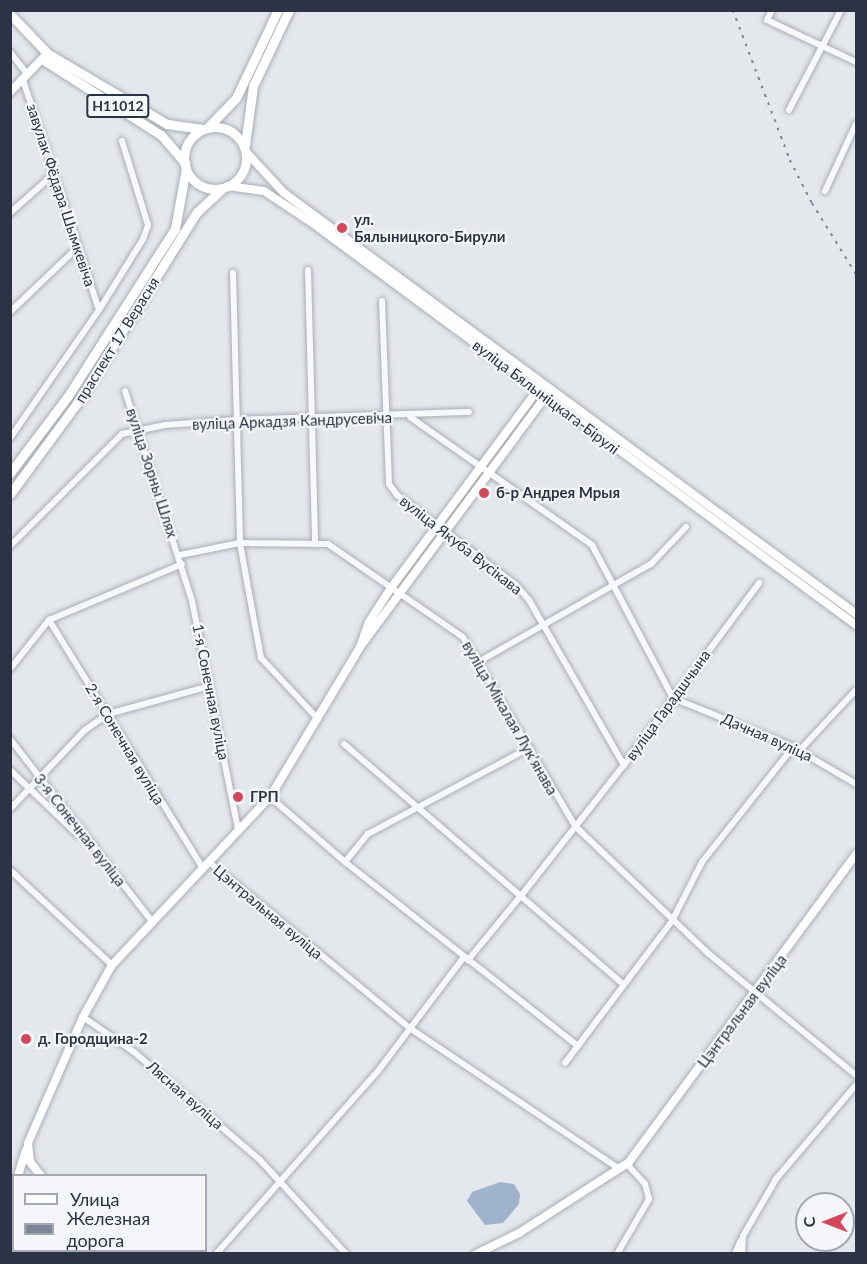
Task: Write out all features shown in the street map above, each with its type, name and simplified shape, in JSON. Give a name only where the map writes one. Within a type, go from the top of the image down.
[{"type":"main road","points":[[186,166],[188,143],[221,118],[236,98],[278,10]]},
{"type":"main road","points":[[226,187],[243,172],[253,86],[288,10]]},
{"type":"main road","name":"Н11012","points":[[10,14],[44,56],[161,135],[203,186],[226,187]]},
{"type":"main road","points":[[10,92],[44,56]]},
{"type":"main road","name":"Н11012","points":[[44,56],[167,124],[205,129],[228,129],[245,150]]},
{"type":"main road","name":"вуліца Бялыніцкага-Бірулі","points":[[245,150],[284,193],[539,387]]},
{"type":"main road","name":"праспект 17 Верасня","points":[[10,473],[68,396],[175,229],[186,166]]},
{"type":"main road","name":"вуліца Бялыніцкага-Бірулі","points":[[226,187],[264,191],[310,222],[856,614]]},
{"type":"main road","name":"праспект 17 Верасня","points":[[10,494],[77,403],[197,212],[226,187]]},
{"type":"main road","points":[[19,1174],[27,1146],[83,1017],[112,965],[151,920],[270,797],[360,647],[369,622],[441,530],[539,387]]},
{"type":"main road","points":[[484,470],[548,393]]},
{"type":"main road","name":"вуліца Бялыніцкага-Бірулі","points":[[548,393],[856,625]]},
{"type":"main road","name":"Цэнтральная вуліца","points":[[618,1168],[627,1164],[856,857]]},
{"type":"main road","points":[[27,1146],[30,1162],[39,1174]]},
{"type":"main road","points":[[478,1253],[538,1221],[618,1168]]},
{"type":"street","points":[[772,10],[767,20],[856,62]]},
{"type":"street","points":[[789,110],[841,10]]},
{"type":"street","name":"завулак Фёдара Шымкевіча","points":[[10,52],[26,77],[54,174],[99,310]]},
{"type":"street","points":[[825,191],[856,124]]},
{"type":"street","points":[[10,438],[99,310],[148,225],[122,141]]},
{"type":"street","points":[[10,213],[54,174]]},
{"type":"street","points":[[10,312],[79,246]]},
{"type":"street","points":[[308,270],[315,543]]},
{"type":"street","points":[[233,273],[240,543],[261,658],[318,719]]},
{"type":"street","name":"вуліца Якуба Вусікава","points":[[382,301],[389,484],[396,495],[516,585],[546,624],[624,765]]},
{"type":"street","name":"вуліца Зорны Шлях","points":[[124,391],[140,430],[180,555]]},
{"type":"street","points":[[410,417],[469,412]]},
{"type":"street","name":"вуліца Аркадзя Кандрусевіча","points":[[10,546],[122,434],[236,420],[410,417],[592,545],[673,698]]},
{"type":"street","points":[[480,661],[615,587],[651,564],[686,527]]},
{"type":"street","name":"вуліца Мікалая Лукʼянава","points":[[180,555],[240,543],[315,543],[340,550],[463,637],[480,661],[575,826],[672,921],[856,1075]]},
{"type":"street","name":"1-я Сонечная вуліца","points":[[180,555],[210,686],[238,830]]},
{"type":"street","points":[[10,669],[49,620],[182,564]]},
{"type":"street","name":"вуліца Гарадшчына","points":[[575,826],[624,765],[759,583]]},
{"type":"street","name":"2-я Сонечная вуліца","points":[[49,620],[206,865]]},
{"type":"street","points":[[10,809],[86,730],[108,714],[210,686]]},
{"type":"street","points":[[801,750],[856,690]]},
{"type":"street","name":"Дачная вуліца","points":[[673,698],[801,750],[856,784]]},
{"type":"street","name":"3-я Сонечная вуліца","points":[[10,739],[91,848],[151,920]]},
{"type":"street","points":[[344,744],[623,984]]},
{"type":"street","points":[[565,1063],[672,921],[702,862],[793,747]]},
{"type":"street","points":[[345,862],[368,834],[416,808],[439,800],[529,748]]},
{"type":"street","points":[[10,770],[91,848]]},
{"type":"street","points":[[270,797],[345,862],[578,1046]]},
{"type":"street","points":[[216,1254],[352,1100],[466,959],[520,897],[575,826]]},
{"type":"street","name":"Цэнтральная вуліца","points":[[206,865],[411,1029],[618,1168]]},
{"type":"street","points":[[10,870],[112,965]]},
{"type":"street","name":"Лясная вуліца","points":[[83,1017],[142,1059],[281,1180],[344,1251]]},
{"type":"street","points":[[735,1254],[743,1236],[787,1163],[856,1085]]},
{"type":"street","points":[[619,1253],[649,1199],[646,1186],[627,1164]]},
{"type":"street","points":[[742,1254],[743,1236]]},
{"type":"street","points":[[334,1254],[344,1251]]},
{"type":"water","points":[[500,1182],[514,1184],[520,1194],[519,1204],[503,1223],[485,1225],[467,1201],[472,1192]]},
{"type":"railway","points":[[733,10],[790,160],[812,203],[856,274]]},
{"type":"place","name":"ул. Бялыницкого-Бирули","points":[[342,228]]},
{"type":"place","name":"б-р Андрея Мрыя","points":[[484,493]]},
{"type":"place","name":"ГРП","points":[[238,797]]},
{"type":"place","name":"д. Городщина-2","points":[[26,1039]]}]
